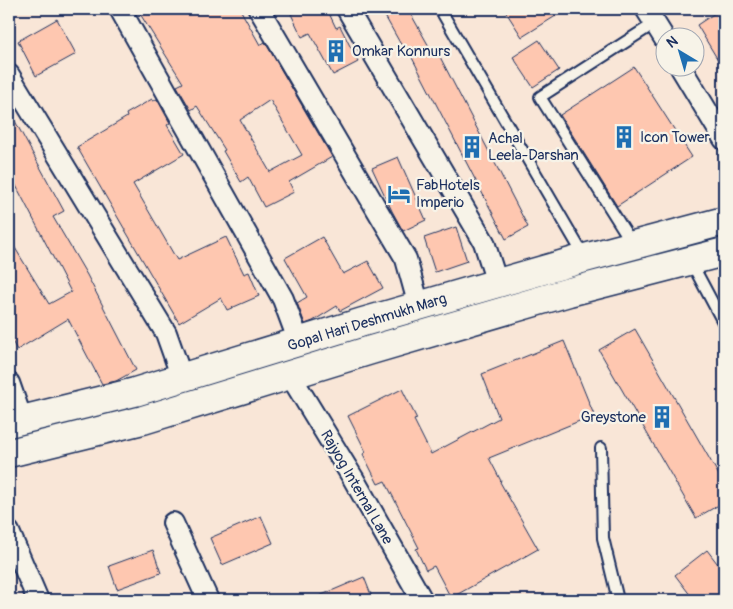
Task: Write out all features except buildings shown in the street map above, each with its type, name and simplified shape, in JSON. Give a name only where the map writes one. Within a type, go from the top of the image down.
[{"type":"main road","name":"Gopal Hari Deshmukh Marg","points":[[9,453],[143,420],[371,350],[592,271],[632,244],[724,221]]},
{"type":"main road","name":"Gopal Hari Deshmukh Marg","points":[[15,422],[136,392],[497,283],[690,261],[724,252]]},
{"type":"street","points":[[120,9],[283,299],[299,342]]},
{"type":"street","points":[[260,9],[406,259],[419,306]]},
{"type":"street","points":[[347,9],[484,242],[497,283]]},
{"type":"street","points":[[650,16],[658,28]]},
{"type":"street","points":[[9,75],[166,334],[182,378]]},
{"type":"street","points":[[687,78],[724,138]]},
{"type":"street","name":"Rajyog Internal Lane","points":[[290,375],[353,478],[422,600]]},
{"type":"street","points":[[9,382],[15,422]]},
{"type":"street","points":[[173,523],[208,600]]},
{"type":"street","points":[[9,532],[38,600]]},
{"type":"lane","points":[[440,9],[592,271]]},
{"type":"lane","points":[[632,244],[540,97],[650,16]]},
{"type":"lane","points":[[690,261],[724,324]]},
{"type":"lane","points":[[601,448],[603,538],[618,600]]},
{"type":"place","name":"Omkar Konnurs","points":[[336,51]]},
{"type":"place","name":"Icon Tower","points":[[624,137]]},
{"type":"place","name":"Achal Leela-Darshan","points":[[472,147]]},
{"type":"place","name":"FabHotels Imperio","points":[[399,194]]},
{"type":"place","name":"Greystone","points":[[662,417]]}]
